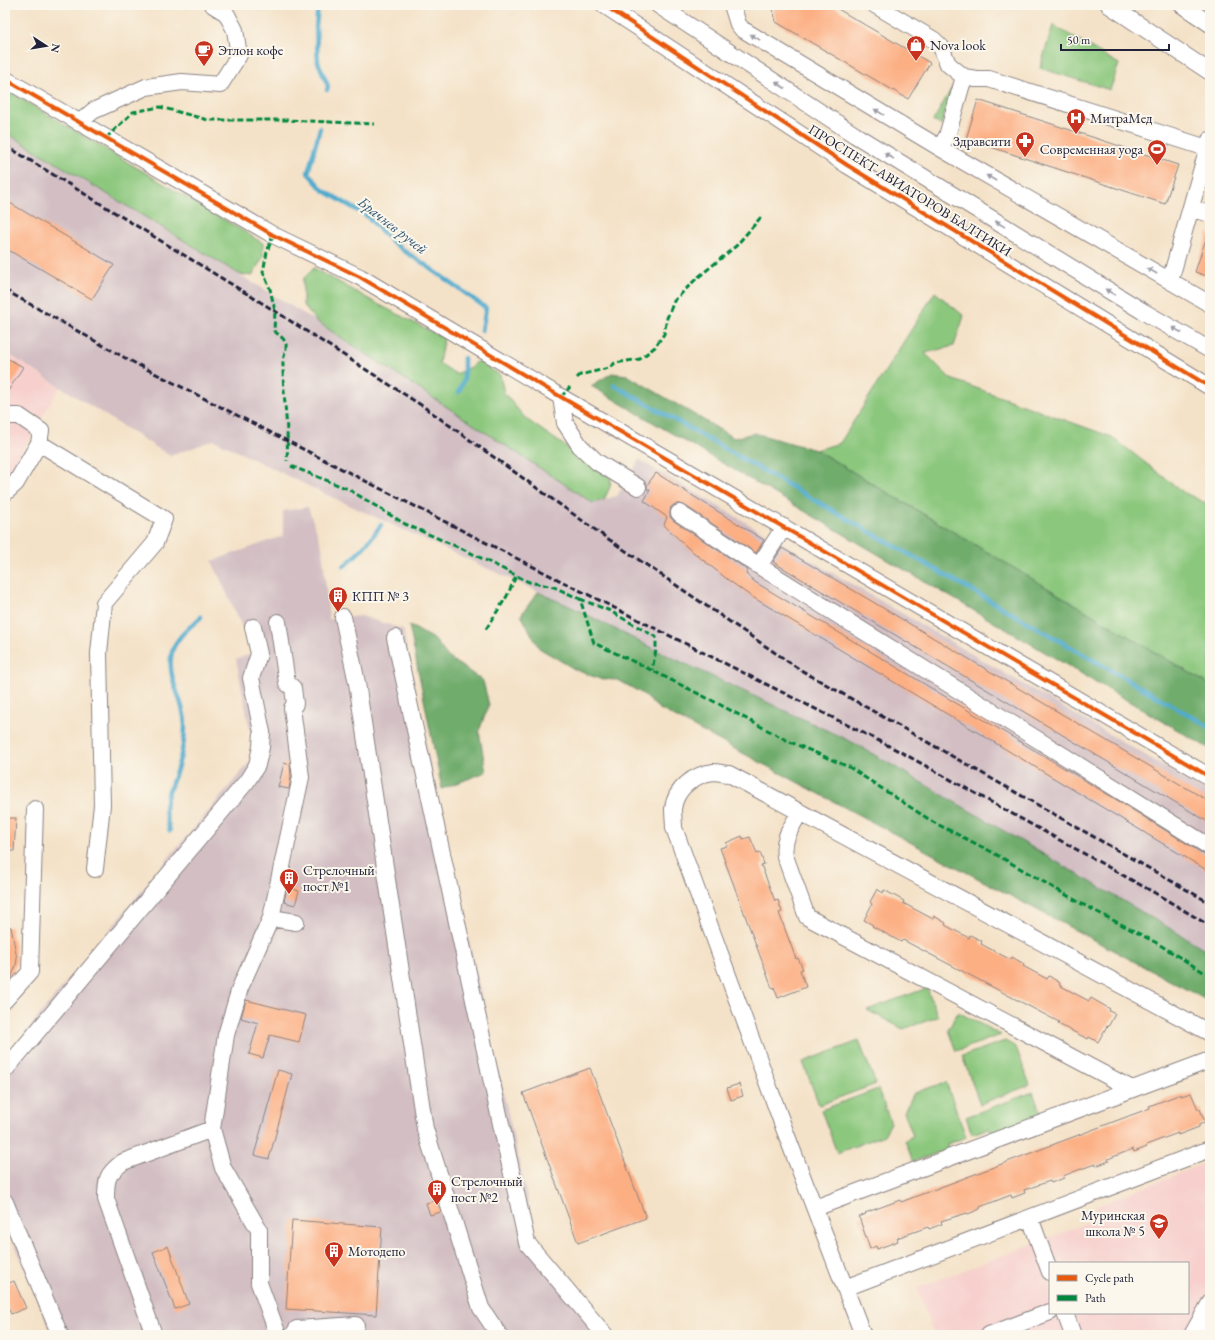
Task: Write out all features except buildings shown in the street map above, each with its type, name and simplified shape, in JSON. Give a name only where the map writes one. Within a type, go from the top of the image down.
[{"type":"street","points":[[79,123],[93,111],[146,87],[182,82],[220,85],[239,55],[235,30],[226,13],[213,5]]},
{"type":"street","name":"ПРОСПЕКТ АВИАТОРОВ БАЛТИКИ","points":[[604,5],[847,165],[1210,387]]},
{"type":"street","name":"ПРОСПЕКТ АВИАТОРОВ БАЛТИКИ","points":[[658,5],[855,135],[1144,312],[1210,350]]},
{"type":"street","points":[[732,5],[738,24],[742,29],[940,148],[1210,304]]},
{"type":"street","points":[[875,5],[934,40],[941,47],[948,64],[964,77],[989,79],[1209,144],[1170,281]]},
{"type":"street","points":[[1109,5],[1210,72]]},
{"type":"street","points":[[1182,5],[1210,24]]},
{"type":"street","points":[[940,148],[947,136],[964,77]]},
{"type":"street","points":[[5,79],[273,236],[360,277],[561,397],[1210,777]]},
{"type":"street","points":[[1191,208],[1210,214]]},
{"type":"street","points":[[561,397],[565,423],[580,446],[597,462],[638,487]]},
{"type":"street","points":[[5,416],[19,416],[40,431],[39,443],[16,483],[5,493]]},
{"type":"street","points":[[39,443],[164,519],[155,542],[104,603],[99,653],[102,804],[95,869]]},
{"type":"street","points":[[679,513],[759,566],[1210,847]]},
{"type":"street","points":[[759,566],[784,527]]},
{"type":"street","points":[[343,617],[357,683],[425,1129],[482,1308],[499,1335]]},
{"type":"street","points":[[278,622],[288,684],[294,688],[296,704],[292,708],[301,777],[271,918],[240,988],[226,1035],[212,1129],[223,1168],[259,1230],[259,1283],[278,1335]]},
{"type":"street","points":[[5,1070],[247,781],[257,765],[261,747],[262,732],[251,678],[259,654],[253,627]]},
{"type":"street","points":[[395,638],[527,1243],[605,1335]]},
{"type":"street","points":[[863,1335],[674,828],[673,809],[679,793],[687,783],[700,776],[714,772],[729,774],[1210,1033]]},
{"type":"street","points":[[5,1000],[30,972],[35,809]]},
{"type":"street","points":[[800,812],[785,840],[784,848],[785,856],[808,917],[1132,1089]]},
{"type":"street","points":[[271,918],[296,922]]},
{"type":"street","points":[[815,1208],[1210,1060]]},
{"type":"street","points":[[154,1335],[106,1198],[106,1182],[112,1171],[123,1162],[212,1129]]},
{"type":"street","points":[[845,1288],[1210,1149]]},
{"type":"street","points":[[5,1202],[60,1335]]},
{"type":"street","points":[[1030,1218],[1049,1269]]},
{"type":"street","points":[[1192,1335],[1210,1303]]},
{"type":"street","points":[[989,1335],[1049,1312]]},
{"type":"street","points":[[1065,1314],[1073,1335]]},
{"type":"street","points":[[293,1335],[297,1329],[356,1325]]},
{"type":"shaded area","points":[[5,132],[316,321],[593,503],[617,496],[639,460],[1210,793],[1210,952],[856,744],[656,650],[574,608],[327,495],[214,440],[170,456],[5,352]]},
{"type":"shaded area","points":[[5,352],[60,387],[5,480]]},
{"type":"shaded area","points":[[308,507],[322,547],[329,619],[361,616],[403,629],[437,800],[538,1245],[613,1335],[52,1335],[5,1221],[5,1057],[175,850],[255,756],[236,659],[254,653],[212,561],[283,536],[283,511]]},
{"type":"shaded area","points":[[1210,1161],[1210,1335],[934,1335],[917,1288],[1100,1218],[1096,1206]]},
{"type":"green space","points":[[1053,25],[1119,64],[1110,90],[1040,68]]},
{"type":"green space","points":[[953,86],[941,125],[933,121]]},
{"type":"green space","points":[[5,89],[263,243],[263,257],[252,276],[239,274],[5,132]]},
{"type":"green space","points":[[314,268],[374,302],[444,338],[439,363],[456,374],[472,366],[478,361],[500,375],[504,393],[526,419],[611,478],[610,487],[604,500],[593,503],[316,321],[303,305],[303,279]]},
{"type":"green space","points":[[935,292],[964,316],[954,346],[925,353],[951,379],[1112,437],[1183,492],[1210,505],[1210,685],[816,450],[840,443]]},
{"type":"green space","points":[[612,373],[627,375],[734,438],[754,433],[816,450],[1210,685],[1210,749],[591,386]]},
{"type":"green space","points":[[538,592],[574,608],[656,650],[856,744],[1210,952],[1210,1002],[658,708],[643,694],[618,680],[600,679],[576,670],[539,648],[521,615]]},
{"type":"green space","points":[[409,625],[435,640],[448,657],[483,681],[489,705],[479,731],[486,772],[442,789]]},
{"type":"green space","points":[[927,988],[938,1017],[903,1029],[867,1010]]},
{"type":"green space","points":[[958,1012],[1001,1035],[956,1051],[948,1030]]},
{"type":"green space","points":[[859,1041],[876,1084],[819,1105],[803,1062]]},
{"type":"green space","points":[[1005,1041],[1016,1047],[1030,1085],[980,1104],[962,1056]]},
{"type":"green space","points":[[946,1082],[966,1137],[947,1144],[948,1149],[913,1162],[905,1140],[913,1136],[904,1112],[914,1093]]},
{"type":"green space","points":[[878,1089],[891,1123],[884,1135],[837,1153],[821,1110]]},
{"type":"green space","points":[[1033,1092],[1041,1114],[991,1133],[989,1128],[972,1134],[966,1117]]},
{"type":"waterway","name":"Брачнев ручей","points":[[318,5],[316,27],[318,62],[328,86],[327,90]]},
{"type":"waterway","name":"Брачнев ручей","points":[[320,128],[308,173],[323,190],[367,216],[389,239],[404,251],[486,308],[482,330]]},
{"type":"waterway","name":"Брачнев ручей","points":[[459,392],[464,379],[464,358]]},
{"type":"waterway","points":[[614,385],[1210,727]]},
{"type":"waterway","points":[[344,566],[355,557],[381,525]]},
{"type":"waterway","name":"Брачнев ручей","points":[[170,831],[165,813],[165,805],[181,754],[185,727],[183,710],[172,676],[171,658],[174,646],[178,640],[186,630],[201,617]]},
{"type":"railway","points":[[5,145],[275,311],[424,407],[601,534],[799,669],[1210,903]]},
{"type":"railway","points":[[5,290],[127,359],[561,581],[899,751],[1155,893],[1210,926]]},
{"type":"marked path","points":[[106,138],[133,112],[160,107],[208,120],[287,120],[374,124]]},
{"type":"marked path","points":[[577,378],[580,375],[609,368],[615,363],[640,359],[655,347],[664,334],[667,318],[674,301],[696,279],[736,246],[761,217]]},
{"type":"marked path","points":[[273,235],[267,252],[263,272],[270,289],[275,311],[274,331],[283,338],[286,344],[283,363],[287,461]]},
{"type":"marked path","points":[[561,397],[570,387]]},
{"type":"marked path","points":[[291,466],[348,489],[405,524],[467,551],[529,582],[554,587],[580,599],[594,643],[715,702],[788,741],[849,767],[933,822],[990,851],[1082,904],[1155,942],[1210,976]]},
{"type":"marked path","points":[[486,629],[507,596],[516,576]]},
{"type":"marked path","points":[[580,599],[608,610],[656,637],[656,650],[652,670]]},
{"type":"cycle path","points":[[604,5],[847,165],[1210,387]]},
{"type":"cycle path","points":[[5,79],[273,235],[360,277],[561,397],[1210,777]]},
{"type":"place","name":"Nova look","points":[[916,62]]},
{"type":"place","name":"Этлон кофе","points":[[204,67]]},
{"type":"place","name":"МитраМед","points":[[1076,135]]},
{"type":"place","name":"Здравсити","points":[[1025,158]]},
{"type":"place","name":"Современная yoga","points":[[1157,166]]},
{"type":"place","name":"КПП № 3","points":[[338,613]]},
{"type":"place","name":"Стрелочный пост №1","points":[[289,895]]},
{"type":"place","name":"Стрелочный пост №2","points":[[437,1206]]},
{"type":"place","name":"Муринская школа № 5","points":[[1159,1240]]},
{"type":"place","name":"Мотодепо","points":[[334,1268]]}]
